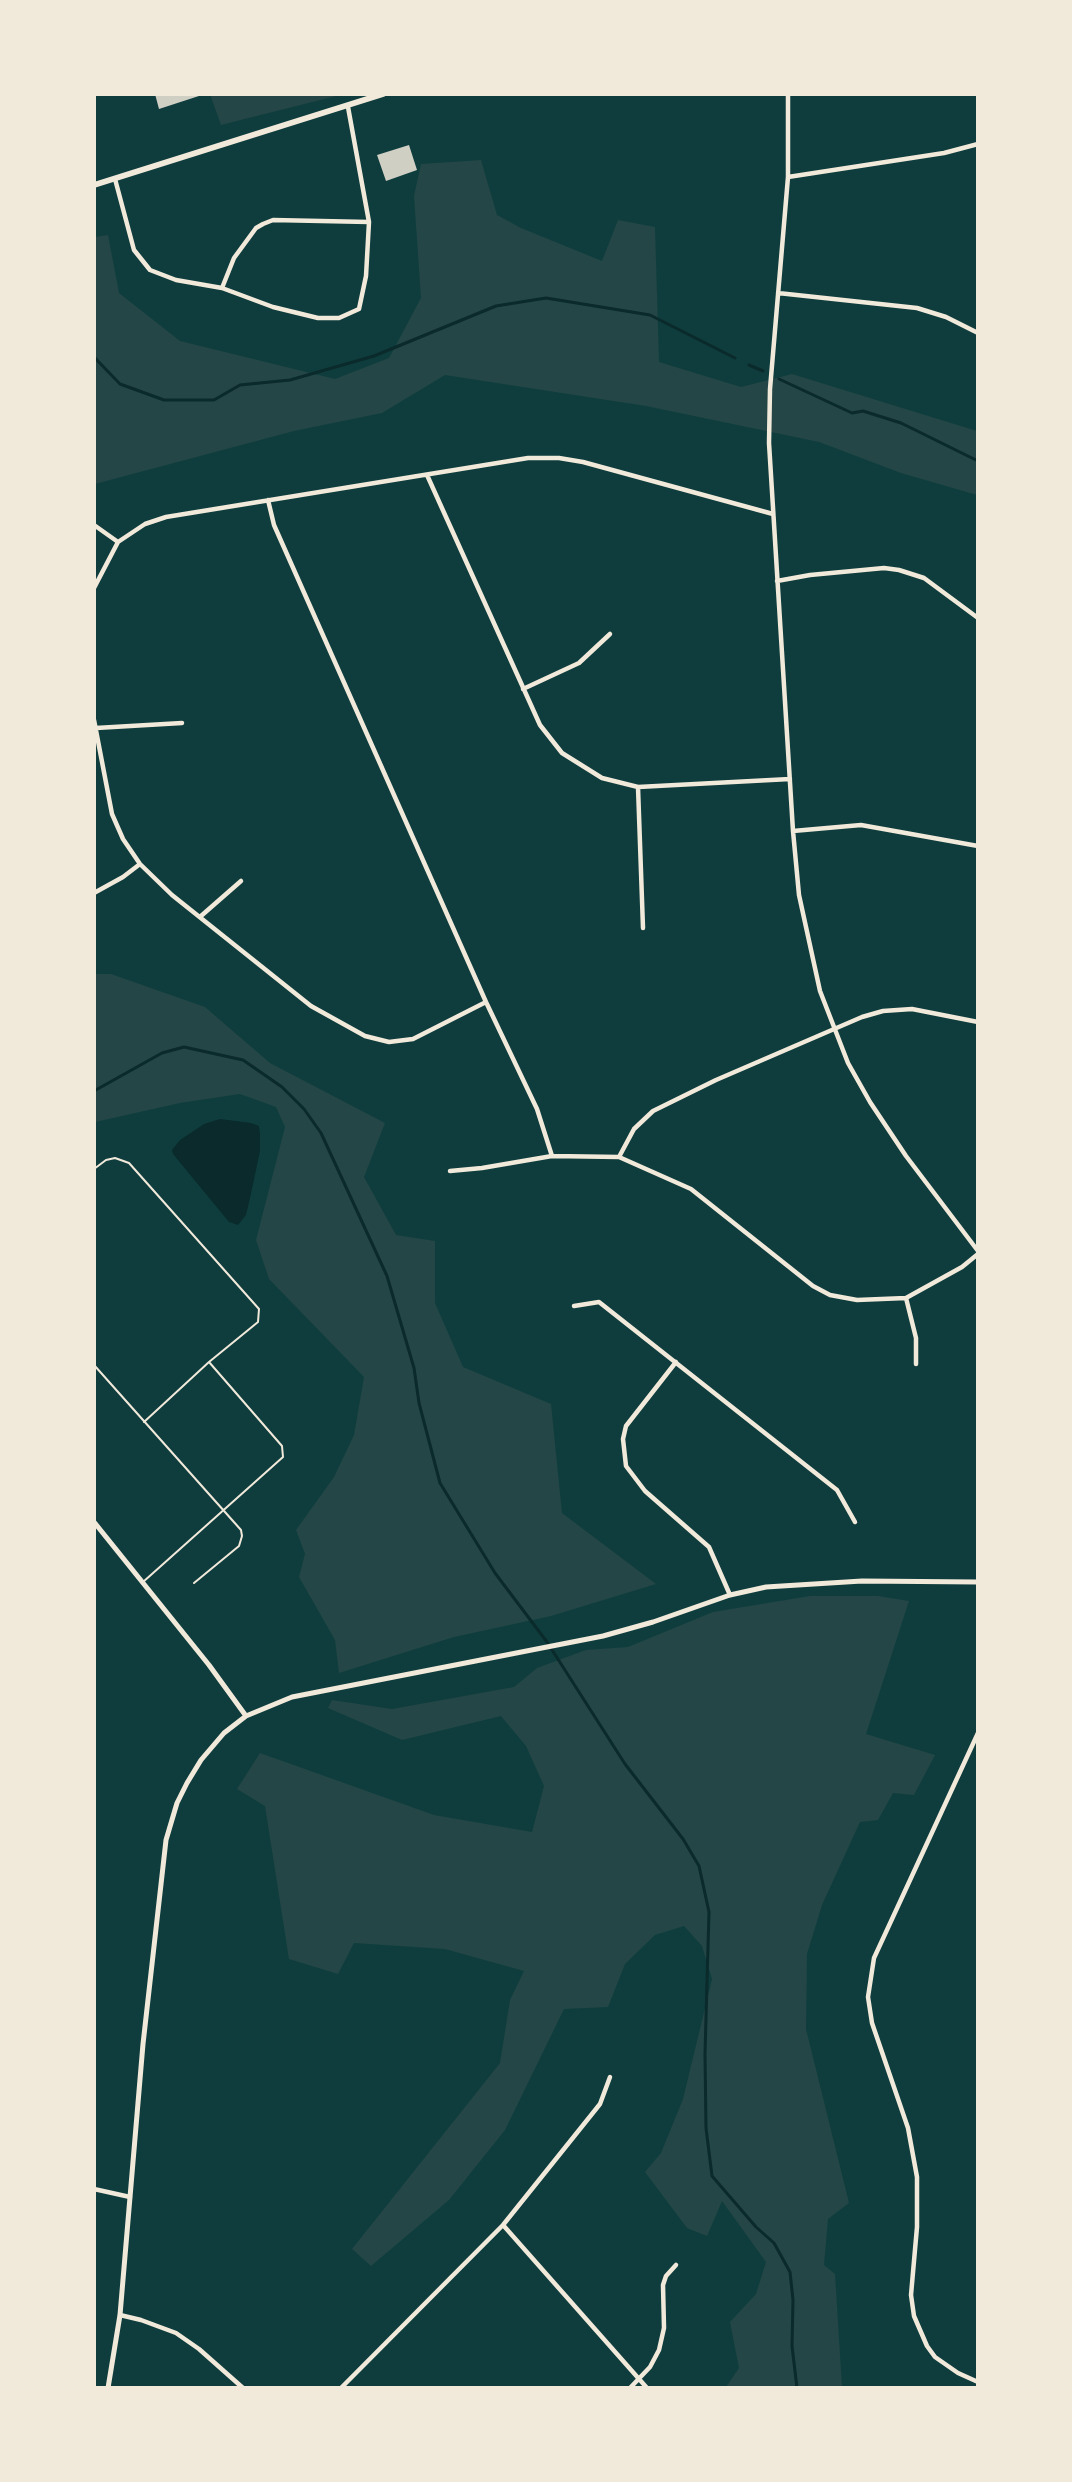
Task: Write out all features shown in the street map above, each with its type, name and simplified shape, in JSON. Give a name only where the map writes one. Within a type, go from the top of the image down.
[{"type":"main road","points":[[94,184],[348,107],[383,94]]},
{"type":"street","points":[[450,1171],[552,1156],[619,1156],[691,1190],[813,1286],[830,1295],[857,1300],[906,1298],[962,1267],[978,1253],[906,1156],[870,1102],[848,1063],[820,991],[807,943],[789,779],[773,514],[770,389],[788,177],[788,94]]},
{"type":"street","points":[[115,179],[134,250],[145,265],[159,275],[222,288],[273,307],[318,318],[339,318],[359,309],[369,222],[348,107]]},
{"type":"street","points":[[788,177],[944,153],[978,144]]},
{"type":"street","points":[[222,288],[234,258],[256,228],[263,224],[273,220],[369,222]]},
{"type":"street","points":[[778,293],[917,308],[946,317],[978,333]]},
{"type":"street","points":[[94,588],[118,542],[145,524],[166,517],[528,458],[559,458],[773,514]]},
{"type":"street","points":[[427,475],[540,725],[562,753],[602,778],[638,787],[789,779]]},
{"type":"street","points":[[268,500],[274,525],[486,1002],[537,1109],[552,1156]]},
{"type":"street","points":[[94,525],[118,542]]},
{"type":"street","points":[[777,581],[880,568],[900,570],[924,578],[978,618]]},
{"type":"street","points":[[523,689],[579,663],[610,634]]},
{"type":"street","points":[[94,720],[112,814],[123,839],[140,864],[172,896],[201,916],[311,1006],[334,1021],[380,1041],[413,1039],[486,1002]]},
{"type":"street","points":[[96,728],[182,723]]},
{"type":"street","points":[[638,787],[643,928]]},
{"type":"street","points":[[793,831],[861,825],[978,846]]},
{"type":"street","points":[[94,893],[123,877],[140,864]]},
{"type":"street","points":[[201,916],[241,881]]},
{"type":"street","points":[[619,1156],[634,1129],[653,1111],[716,1080],[862,1017],[898,1009],[928,1010],[978,1022]]},
{"type":"street","points":[[906,1298],[916,1338],[916,1364]]},
{"type":"street","points":[[574,1306],[599,1302],[837,1490],[855,1522]]},
{"type":"street","points":[[676,1362],[627,1426],[623,1453],[626,1466],[645,1491],[710,1547],[730,1595]]},
{"type":"street","points":[[94,1522],[209,1665],[246,1716]]},
{"type":"street","points":[[108,2388],[120,2315],[166,1840],[177,1803],[201,1760],[224,1733],[246,1716],[292,1697],[554,1646],[652,1622],[730,1595],[800,1583],[978,1582]]},
{"type":"street","points":[[978,1733],[874,1958],[868,1997],[872,2023],[908,2128],[917,2177],[917,2227],[911,2295],[914,2316],[927,2346],[935,2357],[958,2373],[978,2382]]},
{"type":"street","points":[[341,2388],[503,2225],[600,2104],[610,2077]]},
{"type":"street","points":[[94,2190],[130,2196]]},
{"type":"street","points":[[503,2225],[647,2388]]},
{"type":"street","points":[[630,2388],[655,2360],[659,2350],[664,2328],[663,2285],[666,2276],[676,2265]]},
{"type":"street","points":[[120,2315],[176,2333],[199,2349],[243,2388]]},
{"type":"street","points":[[232,2388],[237,2382]]},
{"type":"lane","points":[[94,1169],[106,1160],[115,1158],[129,1163],[260,1309],[258,1322],[209,1362],[144,1422]]},
{"type":"lane","points":[[143,1582],[279,1463],[285,1451],[209,1362]]},
{"type":"lane","points":[[94,1365],[241,1530],[241,1541],[194,1583]]},
{"type":"shaded area","points":[[210,94],[340,94],[340,95],[221,125]]},
{"type":"shaded area","points":[[481,160],[497,215],[521,228],[602,261],[618,220],[655,227],[659,362],[741,387],[792,374],[977,431],[977,495],[901,473],[819,442],[646,406],[445,375],[382,413],[294,431],[95,484],[95,237],[108,235],[119,293],[180,341],[335,379],[389,358],[421,298],[414,196],[421,164]]},
{"type":"shaded area","points":[[95,974],[111,974],[205,1007],[270,1063],[385,1123],[364,1177],[396,1235],[435,1241],[435,1303],[463,1367],[551,1404],[562,1513],[656,1584],[551,1616],[454,1637],[339,1673],[335,1640],[299,1577],[305,1554],[296,1530],[334,1477],[354,1435],[364,1377],[269,1279],[256,1240],[285,1127],[276,1107],[240,1094],[180,1103],[95,1122]]},
{"type":"shaded area","points":[[220,1119],[259,1126],[260,1151],[246,1215],[238,1225],[229,1222],[172,1150],[180,1140],[204,1124]]},
{"type":"shaded area","points":[[810,1596],[878,1596],[909,1601],[866,1734],[935,1755],[914,1795],[893,1793],[878,1820],[860,1822],[822,1905],[807,1954],[806,2029],[849,2203],[828,2219],[824,2265],[835,2274],[842,2387],[726,2387],[739,2368],[730,2322],[756,2294],[766,2262],[722,2201],[707,2236],[687,2228],[645,2172],[661,2153],[683,2099],[712,1979],[702,1946],[684,1926],[655,1935],[625,1964],[608,2007],[564,2009],[505,2130],[449,2200],[371,2266],[352,2249],[500,2063],[510,2000],[524,1971],[445,1949],[354,1943],[338,1974],[289,1959],[265,1806],[237,1789],[260,1753],[434,1815],[532,1832],[544,1786],[526,1746],[501,1716],[402,1740],[328,1708],[332,1700],[392,1709],[514,1687],[537,1668],[586,1650],[628,1647],[713,1612]]},
{"type":"building","points":[[155,94],[202,94],[202,95],[159,109]]},
{"type":"building","points":[[409,145],[417,170],[386,181],[377,155]]},
{"type":"waterway","points":[[94,357],[120,384],[164,400],[214,400],[240,385],[290,380],[374,356],[496,306],[546,298],[650,315],[735,358]]},
{"type":"waterway","points":[[749,365],[763,371]]},
{"type":"waterway","points":[[779,379],[852,413],[863,411],[901,423],[978,461]]},
{"type":"waterway","points":[[94,1091],[162,1053],[184,1047],[243,1060],[282,1087],[304,1109],[321,1133],[387,1276],[414,1368],[419,1403],[440,1483],[495,1573],[547,1642],[625,1764],[683,1839],[699,1866],[709,1912],[705,2054],[706,2128],[712,2176],[756,2227],[774,2243],[790,2272],[793,2300],[792,2346],[797,2388]]}]
